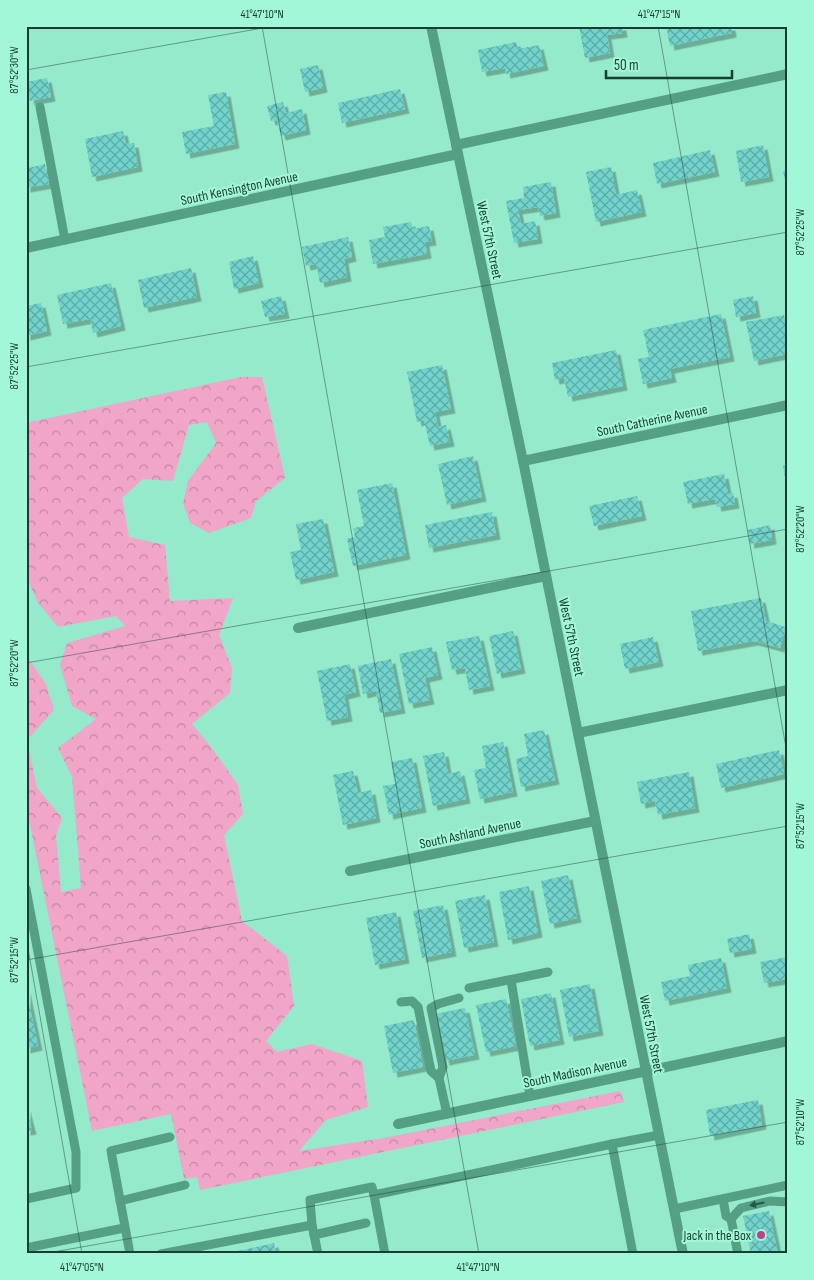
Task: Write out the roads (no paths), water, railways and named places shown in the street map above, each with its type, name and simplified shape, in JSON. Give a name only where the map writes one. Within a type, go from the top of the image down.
[{"type":"street","name":"West 57th Street","points":[[431,26],[546,576],[683,1254]]},
{"type":"street","name":"South Kensington Avenue","points":[[26,248],[788,74]]},
{"type":"street","name":"South Catherine Avenue","points":[[522,461],[788,405]]},
{"type":"street","points":[[298,628],[546,576]]},
{"type":"street","points":[[578,733],[788,690]]},
{"type":"street","name":"South Ashland Avenue","points":[[350,871],[595,821]]},
{"type":"street","name":"South Madison Avenue","points":[[398,1124],[788,1041]]},
{"type":"lane","points":[[40,107],[65,240]]},
{"type":"lane","points":[[26,889],[76,1152],[76,1188],[26,1200]]},
{"type":"lane","points":[[469,988],[548,972]]},
{"type":"lane","points":[[511,980],[530,1096]]},
{"type":"lane","points":[[447,1114],[439,1078],[442,1068],[431,1008],[459,998]]},
{"type":"lane","points":[[401,1002],[412,1001],[418,1007],[432,1071],[439,1078]]},
{"type":"lane","points":[[374,1195],[658,1135]]},
{"type":"lane","points":[[130,1254],[110,1151],[170,1137]]},
{"type":"lane","points":[[612,1144],[633,1254]]},
{"type":"lane","points":[[120,1201],[185,1185]]},
{"type":"lane","points":[[674,1209],[788,1185]]},
{"type":"lane","points":[[318,1254],[312,1225],[310,1200],[372,1188],[385,1254]]},
{"type":"lane","points":[[723,1199],[726,1216],[732,1219]]},
{"type":"lane","points":[[738,1254],[732,1219],[741,1208],[770,1201],[788,1202]]},
{"type":"lane","points":[[314,1235],[366,1223]]},
{"type":"lane","points":[[161,1254],[312,1225]]},
{"type":"lane","points":[[26,1248],[124,1228]]},
{"type":"place","name":"Jack in the Box","points":[[761,1235]]}]
